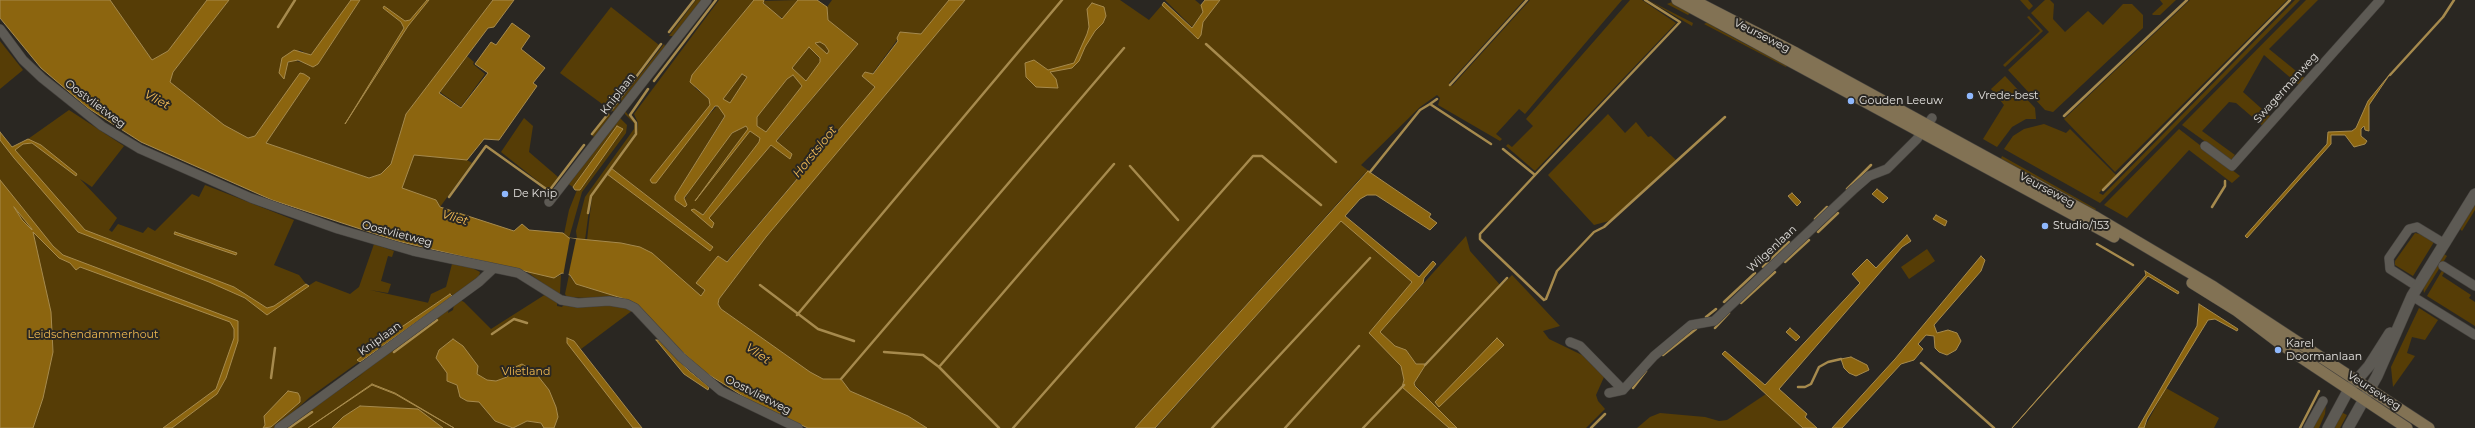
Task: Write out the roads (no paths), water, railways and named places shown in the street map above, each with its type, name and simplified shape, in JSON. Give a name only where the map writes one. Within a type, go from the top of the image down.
[{"type":"main road","name":"Veurseweg","points":[[1677,0],[1927,125],[2237,311],[2282,345],[2407,428]]},
{"type":"main road","name":"Veurseweg","points":[[1693,0],[2094,216],[2214,287],[2429,428]]},
{"type":"street","name":"Kniplaan","points":[[549,202],[707,0]]},
{"type":"street","name":"Swagermanweg","points":[[2205,146],[2232,166],[2380,0]]},
{"type":"street","name":"Oostvlietweg","points":[[0,29],[23,60],[42,78],[102,126],[140,149],[252,198],[338,229],[413,251],[518,273],[553,296],[565,301],[590,303],[609,301],[631,306],[692,367],[721,391],[798,428]]},
{"type":"street","name":"Wilgenlaan","points":[[1623,390],[1654,356],[1691,325],[1714,321],[1854,189],[1869,176],[1887,169],[1927,125]]},
{"type":"street","points":[[2328,428],[2349,389],[2369,366],[2475,194]]},
{"type":"street","points":[[2445,244],[2417,227],[2409,228],[2389,258],[2390,269],[2412,296],[2475,335]]},
{"type":"street","points":[[2443,266],[2475,286]]},
{"type":"street","name":"Kniplaan","points":[[279,428],[479,282],[494,268]]},
{"type":"street","points":[[2348,428],[2370,389],[2412,296]]},
{"type":"street","points":[[1570,342],[1580,346],[1623,390]]},
{"type":"street","points":[[1609,393],[1623,390]]},
{"type":"street","points":[[2308,428],[2323,400]]},
{"type":"water","name":"Vliet","points":[[0,0],[110,0],[152,60],[168,51],[207,0],[229,0],[173,72],[170,82],[224,125],[248,138],[255,136],[300,73],[304,74],[310,78],[266,143],[369,178],[381,174],[391,164],[406,114],[493,0],[514,0],[494,27],[488,28],[439,93],[461,108],[488,73],[475,64],[491,42],[496,45],[512,23],[530,36],[521,49],[545,68],[533,83],[537,86],[499,140],[484,139],[467,160],[414,155],[402,188],[436,200],[440,207],[514,231],[522,224],[529,230],[563,233],[569,238],[621,243],[640,247],[652,253],[701,296],[705,290],[696,283],[718,256],[727,262],[875,87],[862,76],[865,72],[873,74],[898,41],[897,38],[900,32],[921,34],[949,0],[965,0],[766,237],[719,299],[718,304],[721,309],[810,372],[823,379],[841,379],[850,391],[908,416],[927,428],[808,428],[754,403],[703,371],[628,300],[576,284],[570,275],[562,273],[554,278],[397,241],[272,200],[141,142],[88,108],[41,68],[0,18]]},
{"type":"water","points":[[351,0],[360,0],[318,64],[313,67],[298,60],[288,62],[284,79],[279,73],[282,58],[294,50],[311,55]]},
{"type":"water","points":[[427,0],[429,0],[408,26],[345,124],[404,28],[401,22],[383,8],[384,6],[405,21],[410,20]]},
{"type":"water","points":[[754,0],[764,0],[763,3],[782,19],[798,0],[817,0],[827,7],[828,20],[858,44],[776,141],[792,154],[790,159],[771,145],[709,218],[714,223],[712,228],[691,210],[694,209],[703,215],[759,142],[760,138],[750,131],[695,201],[748,129],[746,126],[732,133],[684,198],[687,205],[685,207],[675,200],[675,196],[725,116],[718,106],[715,106],[656,183],[652,183],[650,180],[710,105],[709,99],[690,82],[692,75]],"holes":[[[820,42],[825,45],[829,51],[827,54],[815,43]],[[809,47],[820,58],[820,62],[806,81],[792,68]],[[742,74],[747,77],[730,103],[723,99]],[[793,75],[802,86],[766,132],[757,126],[757,117],[787,79]]]},
{"type":"water","points":[[1205,0],[1220,0],[1203,22],[1201,35],[1198,39],[1162,5],[1164,2],[1192,28],[1203,12],[1201,5]]},
{"type":"water","points":[[1092,3],[1104,7],[1106,16],[1103,23],[1095,31],[1085,47],[1079,61],[1072,68],[1050,72],[1056,79],[1058,88],[1036,87],[1026,77],[1025,63],[1034,60],[1048,70],[1074,63],[1087,34],[1089,27],[1087,9]]},
{"type":"water","points":[[2390,74],[2369,105],[2369,131],[2365,130],[2364,126],[2361,129],[2361,136],[2367,141],[2365,144],[2354,147],[2345,135],[2331,135],[2331,144],[2247,238],[2245,236],[2327,144],[2328,132],[2352,131],[2356,128],[2368,101]]},
{"type":"water","points":[[617,126],[623,129],[580,190],[575,190],[573,187]]},
{"type":"water","points":[[0,132],[12,147],[28,139],[41,145],[77,174],[76,176],[32,143],[23,144],[15,150],[85,230],[234,287],[267,308],[274,306],[306,284],[309,286],[267,315],[245,298],[209,282],[78,232],[14,158],[0,140]]},
{"type":"water","points":[[611,168],[713,247],[710,251],[607,174]]},
{"type":"water","points":[[1368,171],[1431,214],[1429,217],[1437,223],[1430,230],[1376,195],[1367,195],[1360,199],[1345,216],[1419,277],[1433,261],[1436,264],[1424,278],[1423,283],[1380,332],[1395,346],[1406,350],[1416,364],[1426,364],[1414,383],[1415,386],[1457,428],[1449,428],[1402,387],[1404,380],[1401,366],[1369,333],[1412,282],[1341,221],[1155,428],[1135,428]]},
{"type":"water","points":[[0,180],[53,246],[63,255],[238,321],[238,341],[226,378],[217,394],[172,428],[163,428],[216,389],[234,338],[234,329],[230,322],[80,267],[76,270],[70,263],[59,258],[33,232],[51,312],[53,352],[43,398],[33,428],[0,428]],"holes":[[[14,207],[32,229],[22,220]]]},
{"type":"water","points":[[1877,189],[1888,198],[1883,203],[1872,194]]},
{"type":"water","points":[[1792,193],[1801,202],[1797,206],[1788,196]]},
{"type":"water","points":[[1936,215],[1947,221],[1945,226],[1933,219]]},
{"type":"water","points":[[175,232],[237,253],[236,255],[174,234]]},
{"type":"water","points":[[1907,235],[1911,241],[1902,247],[1779,389],[1807,414],[1805,417],[1817,428],[1803,428],[1722,354],[1725,351],[1765,385],[1860,283],[1852,274],[1867,259],[1876,268]]},
{"type":"water","points":[[1981,256],[1985,260],[1981,271],[1934,325],[1937,333],[1948,330],[1957,333],[1961,341],[1956,350],[1947,355],[1939,352],[1935,348],[1934,336],[1926,335],[1918,344],[1923,349],[1914,360],[1901,364],[1842,428],[1832,428],[1895,359]]},
{"type":"water","points":[[2145,271],[2179,292],[2178,294],[2148,276],[2012,428],[2146,275]]},
{"type":"water","points":[[450,294],[452,296],[439,306],[360,362],[357,360],[384,339]]},
{"type":"water","points":[[2199,304],[2238,329],[2237,331],[2215,319],[2208,320],[2147,419],[2144,428],[2138,428],[2197,326]]},
{"type":"water","points":[[1790,328],[1800,337],[1796,341],[1786,332]]},
{"type":"water","points":[[567,338],[574,341],[642,428],[633,428],[567,343]]},
{"type":"water","points":[[1497,338],[1504,345],[1439,407],[1435,402]]},
{"type":"water","points":[[453,339],[463,346],[478,366],[477,374],[487,380],[496,381],[507,377],[513,368],[522,364],[534,371],[549,390],[556,407],[558,417],[554,428],[544,428],[541,423],[527,421],[513,428],[495,421],[479,402],[467,401],[460,397],[457,385],[447,381],[447,373],[436,358],[439,350]]},
{"type":"water","points":[[656,340],[659,340],[688,370],[709,387],[708,390],[684,374]]},
{"type":"water","points":[[1851,357],[1867,365],[1869,370],[1856,376],[1849,373],[1844,368],[1841,359]]},
{"type":"water","points":[[372,384],[395,393],[454,428],[395,394],[372,385],[308,428]]},
{"type":"water","points":[[288,391],[298,393],[300,402],[271,427],[263,428],[265,425],[264,416]]},
{"type":"water","points":[[360,406],[418,409],[443,428],[332,428],[343,417]]},
{"type":"waterway","points":[[278,27],[295,0]]},
{"type":"waterway","points":[[669,32],[694,0]]},
{"type":"waterway","points":[[654,81],[716,0]]},
{"type":"waterway","points":[[797,315],[1062,0]]},
{"type":"waterway","points":[[1450,85],[1527,0]]},
{"type":"waterway","points":[[1645,0],[1680,22],[1480,234],[1480,239],[1544,300],[1546,299],[1557,271],[1594,232],[1604,227],[1725,117]]},
{"type":"waterway","points":[[2064,116],[2187,0]]},
{"type":"waterway","points":[[2103,190],[2290,0]]},
{"type":"waterway","points":[[2390,75],[2443,17],[2454,0]]},
{"type":"waterway","points":[[611,110],[661,44]]},
{"type":"waterway","points":[[1206,44],[1336,162]]},
{"type":"waterway","points":[[841,379],[1124,48]]},
{"type":"waterway","points":[[588,213],[591,196],[636,134],[636,123],[630,115],[648,89]]},
{"type":"waterway","points":[[1430,104],[1437,99]]},
{"type":"waterway","points":[[1370,172],[1420,110],[1430,104],[1491,144]]},
{"type":"waterway","points":[[592,134],[608,114]]},
{"type":"waterway","points":[[449,197],[486,146],[549,191],[584,145]]},
{"type":"waterway","points":[[1503,149],[1535,175]]},
{"type":"waterway","points":[[1013,428],[1253,156],[1262,156],[1321,205]]},
{"type":"waterway","points":[[939,367],[1114,164]]},
{"type":"waterway","points":[[1847,189],[1871,165]]},
{"type":"waterway","points":[[1130,166],[1178,220]]},
{"type":"waterway","points":[[2212,207],[2225,186],[2225,181]]},
{"type":"waterway","points":[[1815,219],[1827,207]]},
{"type":"waterway","points":[[1818,232],[1838,213]]},
{"type":"waterway","points":[[1785,262],[1809,240]]},
{"type":"waterway","points":[[1763,267],[1789,242]]},
{"type":"waterway","points":[[2097,244],[2133,265]]},
{"type":"waterway","points":[[1212,428],[1370,258]]},
{"type":"waterway","points":[[1741,303],[1775,272]]},
{"type":"waterway","points":[[1724,302],[1755,273]]},
{"type":"waterway","points":[[1425,365],[1507,278]]},
{"type":"waterway","points":[[760,285],[818,329],[854,341]]},
{"type":"waterway","points":[[1706,317],[1716,309]]},
{"type":"waterway","points":[[1715,328],[1729,313]]},
{"type":"waterway","points":[[492,334],[514,319],[527,323]]},
{"type":"waterway","points":[[394,352],[437,320]]},
{"type":"waterway","points":[[1663,355],[1696,329]]},
{"type":"waterway","points":[[1285,428],[1359,346]]},
{"type":"waterway","points":[[271,378],[275,348]]},
{"type":"waterway","points":[[884,352],[923,355],[939,367],[999,428]]},
{"type":"waterway","points":[[1798,387],[1805,387],[1811,384],[1819,367],[1828,362],[1841,359]]},
{"type":"waterway","points":[[1921,363],[1994,428]]},
{"type":"waterway","points":[[1633,388],[1646,371]]},
{"type":"waterway","points":[[1363,428],[1404,385]]},
{"type":"waterway","points":[[2300,428],[2319,391]]},
{"type":"waterway","points":[[289,428],[312,412]]},
{"type":"waterway","points":[[1591,428],[1605,414]]},
{"type":"place","name":"Vrede-best","points":[[1970,96]]},
{"type":"place","name":"Gouden Leeuw","points":[[1851,101]]},
{"type":"place","name":"De Knip","points":[[505,194]]},
{"type":"place","name":"Studio/153","points":[[2045,226]]},
{"type":"place","name":"Karel Doormanlaan","points":[[2278,350]]},
{"type":"water label","name":"Horstsloot","points":[[815,152]]},
{"type":"park label","name":"Leidschendammerhout","points":[[93,335]]},
{"type":"park label","name":"Vlietland","points":[[526,372]]}]
